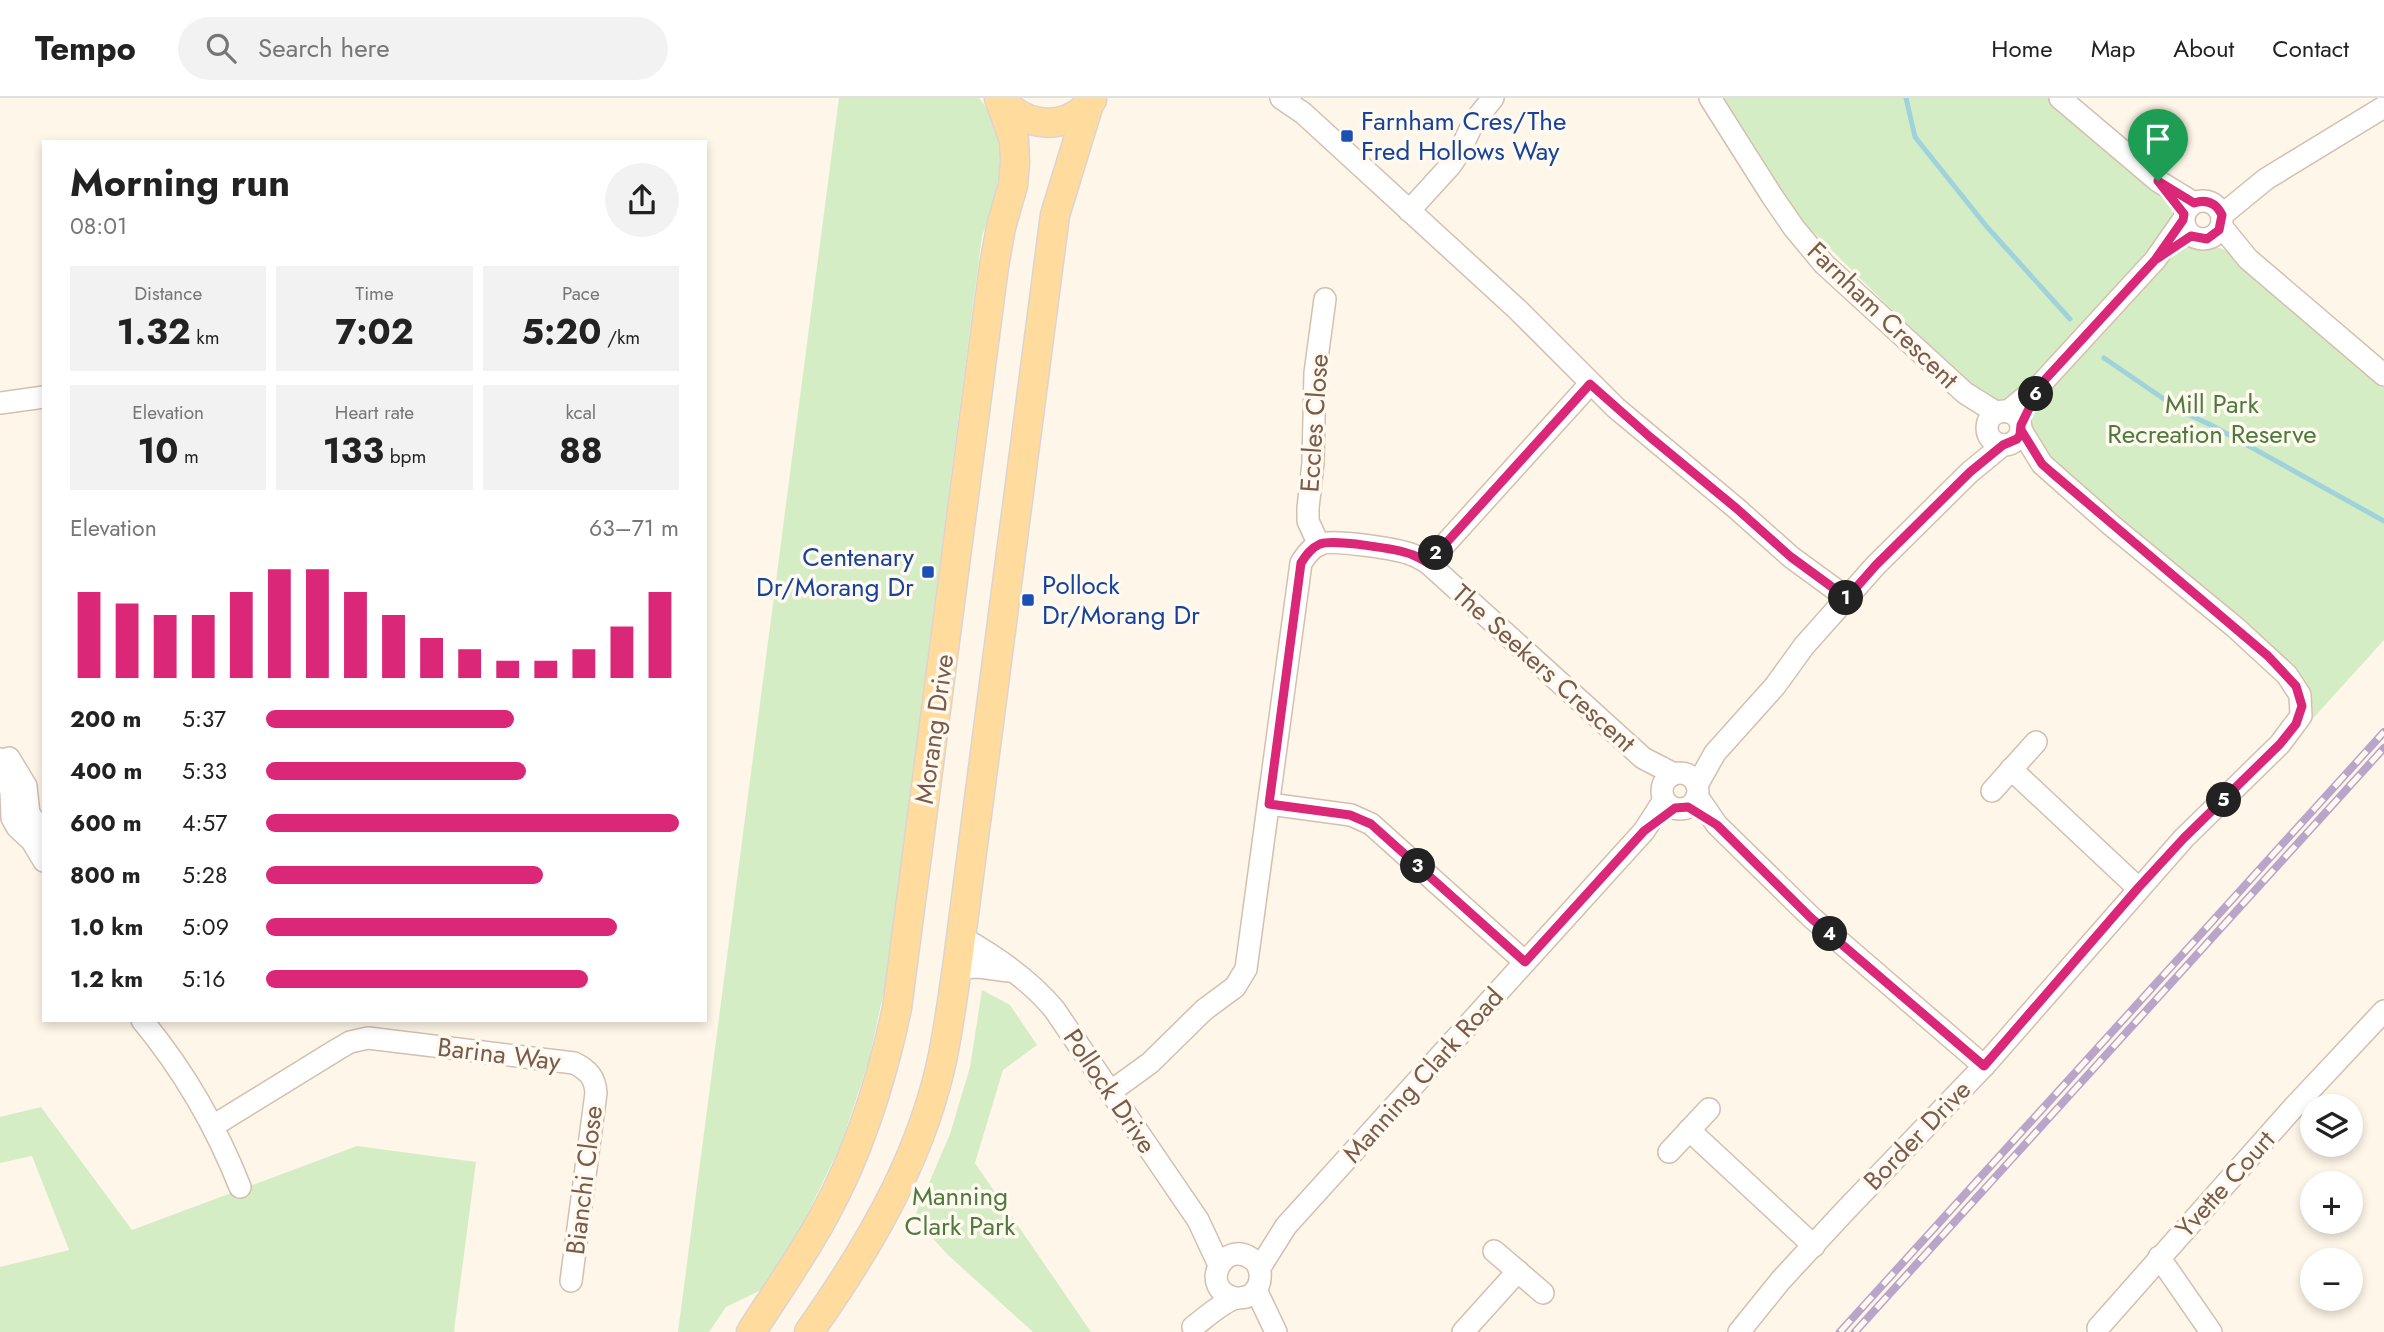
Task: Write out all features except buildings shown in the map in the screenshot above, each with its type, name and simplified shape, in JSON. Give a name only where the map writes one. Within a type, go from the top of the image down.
[{"type":"main road","points":[[1000,98],[1009,110],[1024,119],[1042,124],[1076,116],[1091,101]]},
{"type":"main road","name":"Morang Drive","points":[[751,1332],[824,1215],[857,1146],[877,1088],[894,1020],[994,266],[1013,185],[1014,140],[1000,98]]},
{"type":"main road","name":"Morang Drive","points":[[809,1332],[878,1226],[921,1132],[940,1071],[957,968],[1055,215],[1091,101]]},
{"type":"street","points":[[1281,98],[1303,113],[1518,310],[1590,384],[1736,508],[1842,604]]},
{"type":"street","points":[[1409,211],[1450,166],[1473,123],[1493,98]]},
{"type":"street","name":"Farnham Crescent","points":[[1710,98],[1772,196],[1806,243],[1843,282],[2004,429]]},
{"type":"street","points":[[2060,98],[2384,375]]},
{"type":"street","name":"Manning Clark Road","points":[[1191,1330],[1775,686],[1804,646],[1876,565],[1970,472],[2041,384],[2155,260],[2202,219],[2384,107]]},
{"type":"street","name":"Eccles Close","points":[[1319,545],[1308,521],[1308,508],[1313,463],[1314,383],[1325,299]]},
{"type":"street","points":[[1428,563],[1590,384]]},
{"type":"street","points":[[0,403],[42,397]]},
{"type":"street","name":"Border Drive","points":[[1739,1332],[1781,1280],[1872,1181],[1984,1066],[2138,888],[2184,838],[2280,744],[2301,716],[2300,695],[2287,675],[2236,628],[2111,525],[2004,429]]},
{"type":"street","name":"The Seekers Crescent","points":[[1319,545],[1332,542],[1400,551],[1428,563],[1717,825],[1811,918],[1984,1066]]},
{"type":"street","points":[[1111,1092],[1157,1056],[1241,979],[1250,951],[1301,563],[1310,550],[1319,545]]},
{"type":"street","points":[[1992,791],[2036,741]]},
{"type":"street","points":[[0,744],[26,786],[11,823]]},
{"type":"street","points":[[0,759],[12,792],[11,823]]},
{"type":"street","points":[[2011,769],[2138,888]]},
{"type":"street","points":[[1269,804],[1350,815],[1371,824],[1525,962]]},
{"type":"street","points":[[11,823],[42,831]]},
{"type":"street","points":[[11,823],[32,841],[42,858]]},
{"type":"street","name":"Pollock Drive","points":[[961,937],[1030,983],[1054,1009],[1275,1332]]},
{"type":"street","points":[[957,968],[979,967],[1012,971]]},
{"type":"street","name":"Yvette Court","points":[[2098,1328],[2384,1011]]},
{"type":"street","points":[[144,1022],[180,1069],[213,1126],[240,1187]]},
{"type":"street","name":"Barina Way","points":[[213,1126],[350,1042],[368,1038],[574,1063],[594,1079]]},
{"type":"street","name":"Bianchi Close","points":[[571,1281],[596,1093],[594,1079]]},
{"type":"street","points":[[1669,1152],[1709,1109]]},
{"type":"street","points":[[1689,1130],[1814,1246]]},
{"type":"street","points":[[1494,1251],[1543,1293]]},
{"type":"street","points":[[2159,1258],[2211,1332]]},
{"type":"street","points":[[1463,1332],[1518,1271]]},
{"type":"green space","points":[[839,98],[979,98],[990,114],[996,131],[1000,166],[982,236],[885,986],[869,1060],[841,1145],[802,1225],[761,1290],[726,1307],[709,1332],[678,1332]]},
{"type":"green space","name":"Mill Park Recreation Reserve","points":[[1720,98],[2049,98],[2167,200],[2172,210],[2171,220],[2168,228],[2020,393],[2008,401],[1995,402],[1978,395],[1790,209]]},
{"type":"green space","name":"Mill Park Recreation Reserve","points":[[2190,246],[2217,247],[2230,252],[2384,384],[2384,640],[2307,725],[2312,710],[2311,696],[2295,670],[2047,457],[2033,432],[2034,411],[2046,393],[2178,250]]},
{"type":"green space","name":"Manning Clark Park","points":[[982,990],[1010,1005],[1037,1045],[1003,1070],[975,1163],[1091,1332],[1033,1332],[948,1255],[914,1218],[950,1134],[970,1067]]},
{"type":"green space","points":[[41,1107],[132,1230],[357,1146],[476,1162],[455,1332],[0,1332],[0,1267],[69,1250],[32,1156],[0,1163],[0,1117]]},
{"type":"waterway","points":[[1906,98],[1915,137],[1987,227],[2070,319]]},
{"type":"waterway","points":[[2104,358],[2183,412],[2384,521]]},
{"type":"railway","points":[[1840,1332],[2384,732]]},
{"type":"railway","points":[[1855,1332],[2384,748]]},
{"type":"place","name":"Farnham Cres/The Fred Hollows Way","points":[[1347,136]]},
{"type":"place","name":"Centenary Dr/Morang Dr","points":[[928,572]]},
{"type":"place","name":"Pollock Dr/Morang Dr","points":[[1028,600]]},
{"type":"route","points":[[2158,181],[2184,214],[2183,220],[2155,260],[2041,384],[2021,425],[2017,439],[2013,443],[2003,445],[1970,472],[1897,543],[1847,598],[1791,557],[1590,384],[1428,563],[1400,551],[1332,542],[1310,550],[1301,563],[1269,804],[1350,815],[1371,824],[1525,962],[1644,831],[1675,808],[1688,807],[1717,825],[1811,918],[1984,1066],[2138,888],[2184,838],[2280,744],[2301,716],[2300,695],[2287,675],[2236,628],[2042,464],[2021,430],[2041,384],[2103,316],[2155,260],[2191,236],[2207,239],[2219,230],[2222,215],[2216,206],[2203,200],[2194,203],[2158,181]]}]
